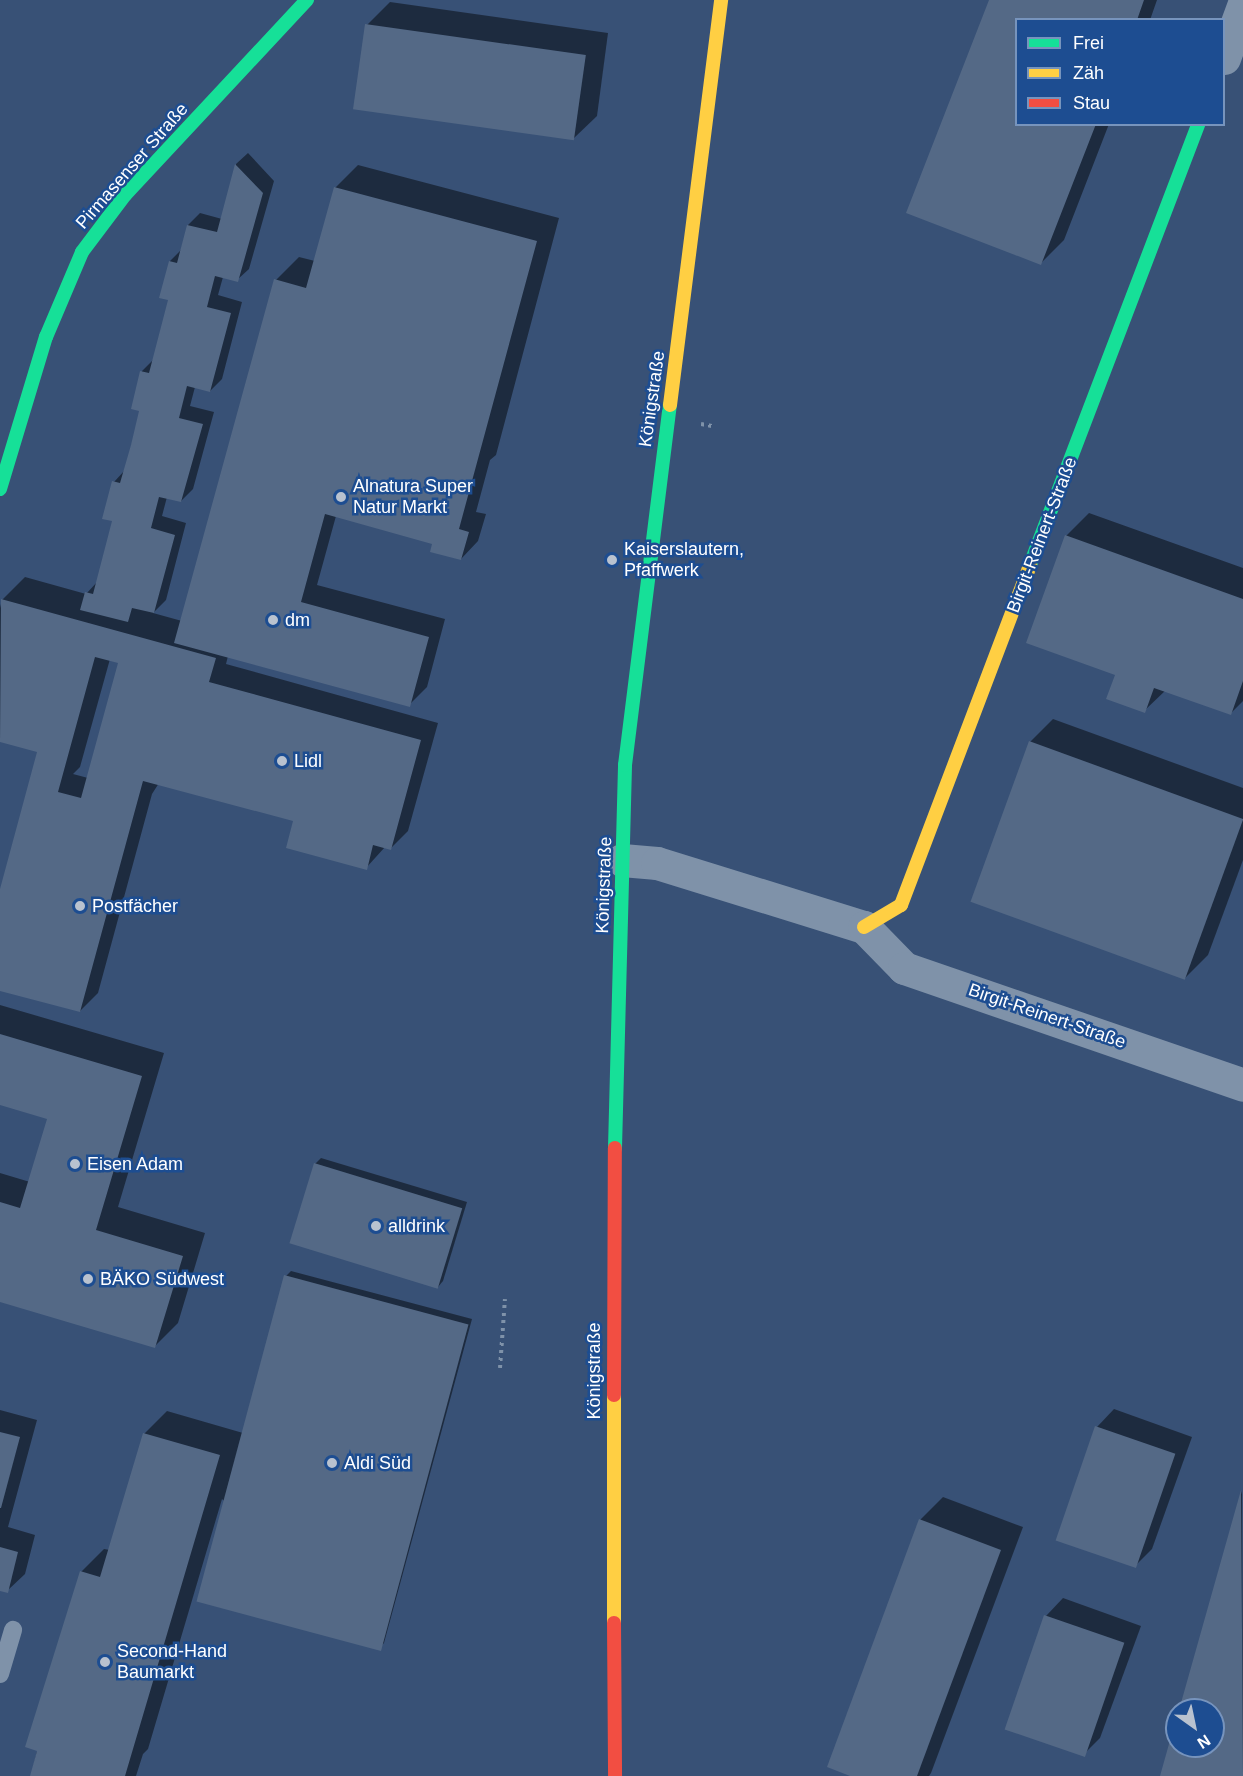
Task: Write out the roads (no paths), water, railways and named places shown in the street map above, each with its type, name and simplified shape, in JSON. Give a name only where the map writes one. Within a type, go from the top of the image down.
[{"type":"main road","name":"Pirmasenser Straße","points":[[0,489],[46,338],[82,252],[125,195],[307,0]]},
{"type":"main road","name":"Königstraße","points":[[615,1776],[613,1221],[625,765],[721,0]]},
{"type":"main road","name":"Birgit-Reinert-Straße","points":[[864,927],[901,905],[1197,126]]},
{"type":"street","points":[[1225,55],[1243,6]]},
{"type":"street","name":"Birgit-Reinert-Straße","points":[[622,860],[657,863],[864,927],[904,968],[1243,1085]]},
{"type":"lane","points":[[0,1674],[13,1630]]},
{"type":"place","name":"Alnatura Super Natur Markt","points":[[341,497]]},
{"type":"place","name":"Kaiserslautern, Pfaffwerk","points":[[612,560]]},
{"type":"place","name":"dm","points":[[273,620]]},
{"type":"place","name":"Lidl","points":[[282,761]]},
{"type":"place","name":"Postfächer","points":[[80,906]]},
{"type":"place","name":"Eisen Adam","points":[[75,1164]]},
{"type":"place","name":"alldrink","points":[[376,1226]]},
{"type":"place","name":"BÄKO Südwest","points":[[88,1279]]},
{"type":"place","name":"Aldi Süd","points":[[332,1463]]},
{"type":"place","name":"Second-Hand Baumarkt","points":[[105,1662]]}]
